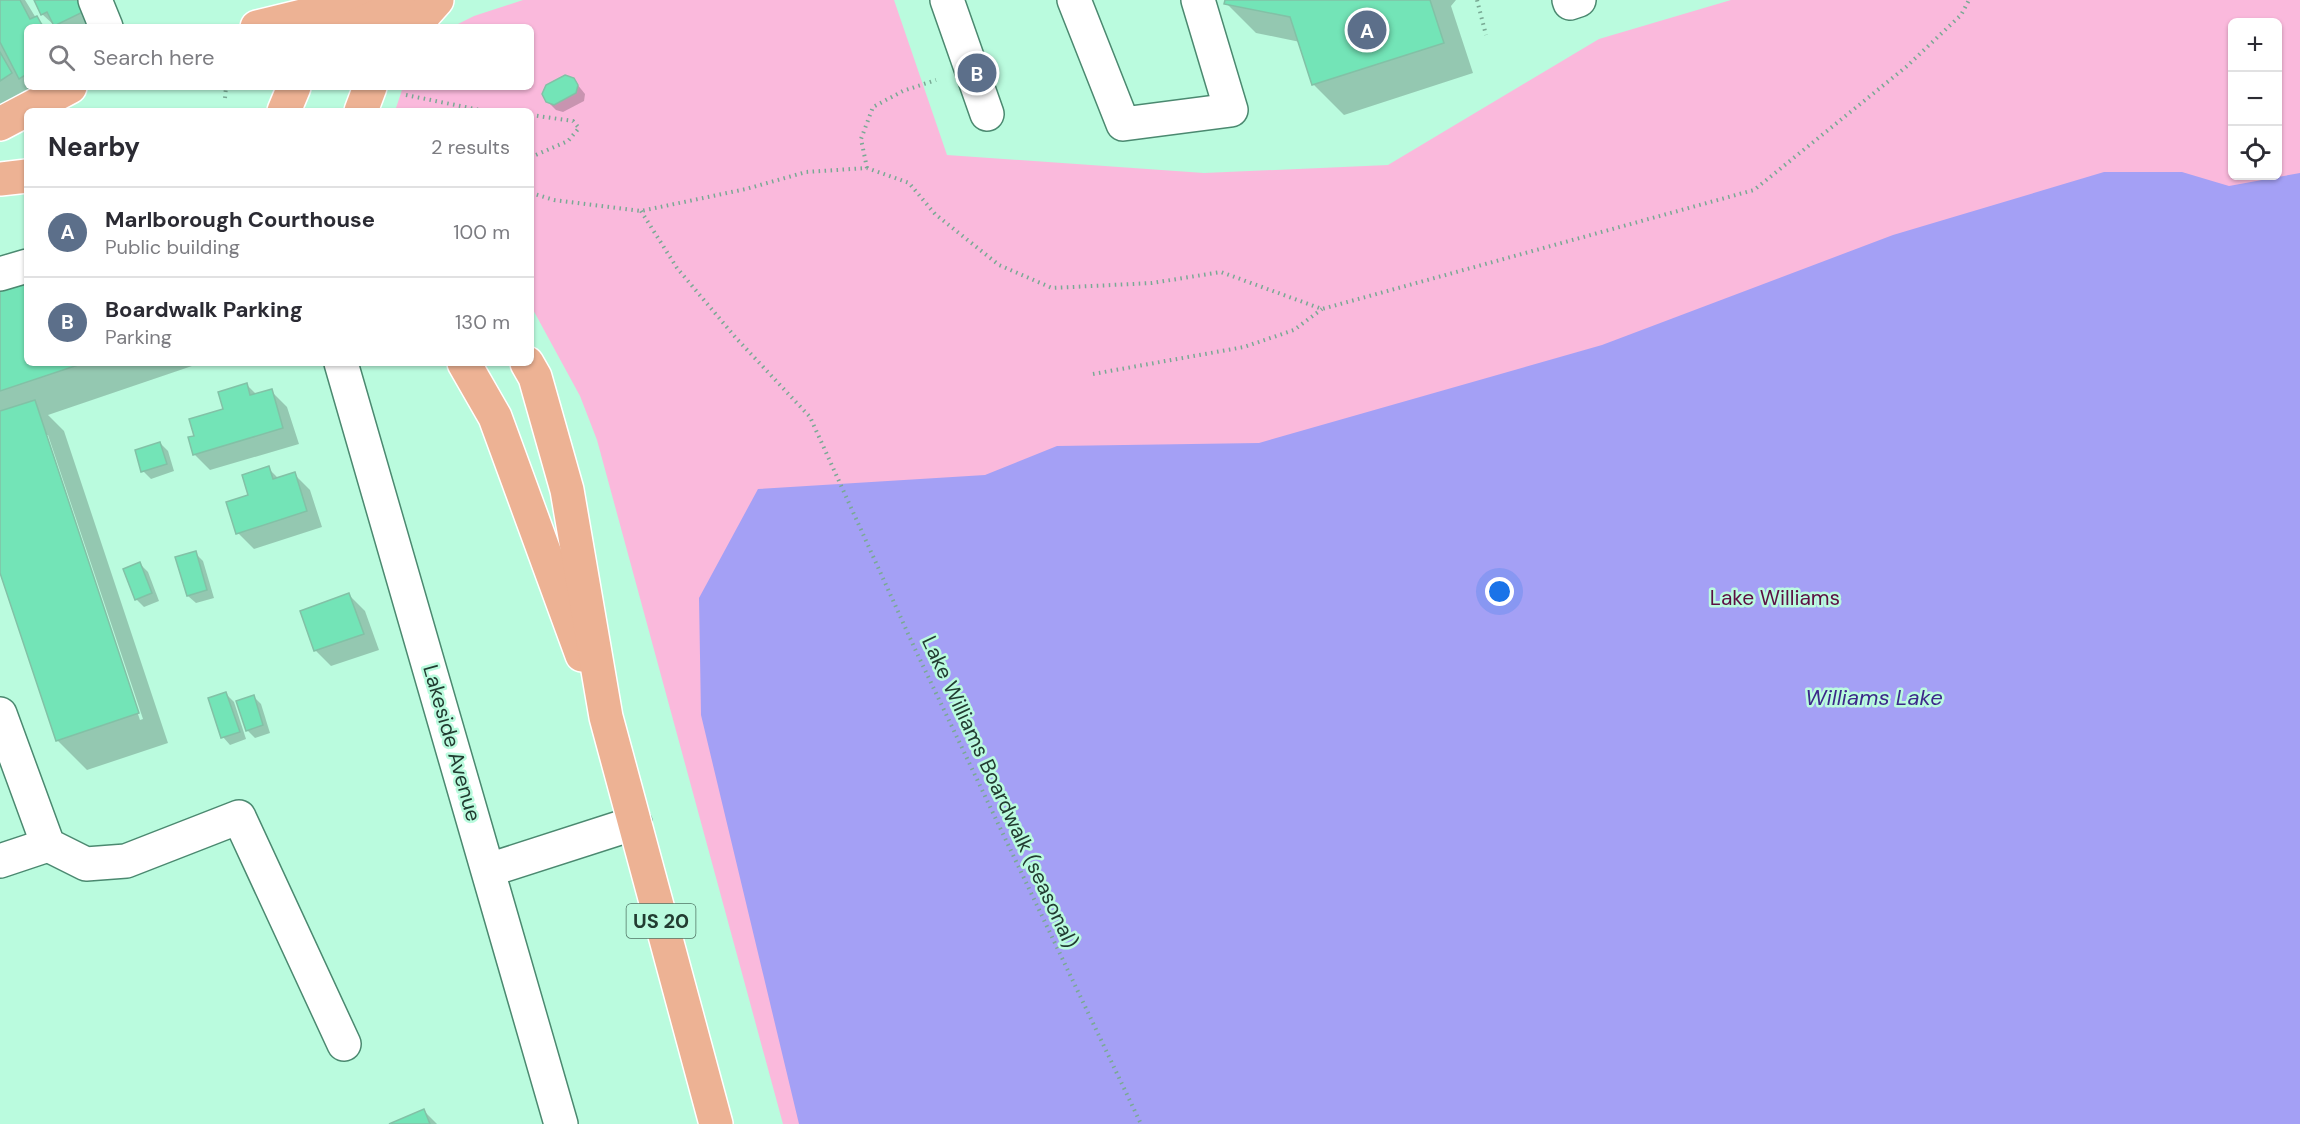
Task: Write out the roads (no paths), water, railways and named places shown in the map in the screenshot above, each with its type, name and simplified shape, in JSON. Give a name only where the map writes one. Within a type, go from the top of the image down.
[{"type":"main road","points":[[268,24],[368,0]]},
{"type":"main road","points":[[360,24],[411,0]]},
{"type":"main road","points":[[416,24],[437,0]]},
{"type":"main road","points":[[30,108],[64,90]]},
{"type":"main road","points":[[285,108],[293,90]]},
{"type":"main road","points":[[362,108],[369,90]]},
{"type":"main road","points":[[0,124],[24,111]]},
{"type":"main road","points":[[0,136],[24,132]]},
{"type":"main road","points":[[0,179],[24,176]]},
{"type":"main road","name":"US 20","points":[[466,366],[495,417],[554,584],[606,717]]},
{"type":"main road","name":"US 20","points":[[528,366],[535,377],[567,490],[606,717],[716,1124]]},
{"type":"street","points":[[95,0],[105,24]]},
{"type":"street","points":[[947,0],[987,114]]},
{"type":"street","points":[[1074,0],[1124,124],[1231,110],[1198,0]]},
{"type":"street","points":[[1569,0],[1570,3],[1579,0]]},
{"type":"street","points":[[0,274],[24,267]]},
{"type":"street","name":"Lakeside Avenue","points":[[342,366],[561,1124]]},
{"type":"street","points":[[0,714],[48,845],[86,864],[126,861],[239,817],[344,1044]]},
{"type":"street","points":[[489,870],[635,823]]},
{"type":"street","points":[[0,861],[48,845]]},
{"type":"water","name":"Williams Lake","points":[[2104,172],[2182,172],[2229,186],[2262,180],[2282,180],[2282,176],[2300,173],[2300,1124],[799,1124],[701,715],[699,598],[758,489],[985,475],[1057,446],[1259,443],[1602,345],[1893,235]]},
{"type":"place","name":"Marlborough Courthouse","points":[[1367,30]]},
{"type":"place","name":"Boardwalk Parking","points":[[977,73]]},
{"type":"park label","name":"Lake Williams","points":[[1775,598]]}]
